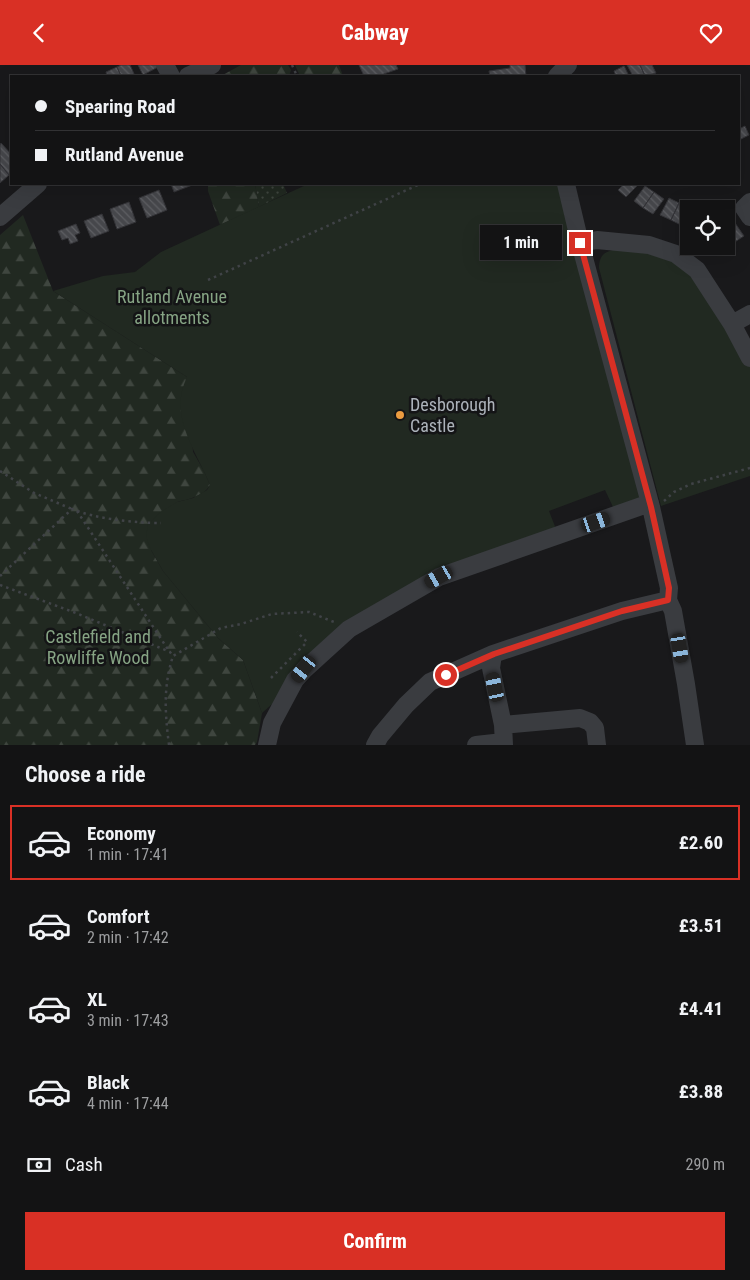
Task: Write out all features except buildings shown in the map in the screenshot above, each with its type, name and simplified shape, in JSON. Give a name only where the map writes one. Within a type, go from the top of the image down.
[{"type":"street","points":[[190,75],[212,65]]},
{"type":"street","points":[[558,75],[568,65]]},
{"type":"street","points":[[0,217],[37,185]]},
{"type":"street","points":[[566,185],[580,243],[651,505],[669,588],[668,600],[675,620],[695,745]]},
{"type":"street","points":[[750,203],[744,208],[750,217]]},
{"type":"street","points":[[580,243],[597,240],[649,245],[676,254],[697,270],[732,324],[750,358]]},
{"type":"street","points":[[732,324],[750,314]]},
{"type":"street","points":[[267,745],[272,723],[295,680],[304,669],[349,629],[439,577],[651,505]]},
{"type":"street","points":[[376,745],[380,736],[406,705],[430,682],[492,661],[622,611],[668,600]]},
{"type":"street","points":[[492,661],[503,737]]},
{"type":"street","points":[[476,745],[580,718],[586,719],[595,728],[596,745]]},
{"type":"path","points":[[208,280],[418,185]]},
{"type":"path","points":[[651,505],[666,501],[674,492],[691,484],[750,468]]},
{"type":"path","points":[[0,471],[34,493],[77,511],[134,521],[161,523]]},
{"type":"path","points":[[0,576],[72,509]]},
{"type":"path","points":[[77,511],[173,656]]},
{"type":"path","points":[[0,585],[76,613],[170,652]]},
{"type":"path","points":[[169,745],[165,713],[168,671],[173,656],[222,628],[242,624],[272,614],[309,612],[349,629]]},
{"type":"path","points":[[271,678],[307,641],[297,632]]},
{"type":"green space","points":[[241,65],[288,65],[291,70],[289,75],[223,75]]},
{"type":"green space","points":[[295,65],[339,65],[343,75],[300,75]]},
{"type":"green space","points":[[208,185],[255,185],[259,207],[220,225],[208,191]]},
{"type":"green space","points":[[255,185],[283,185],[287,193],[259,207]]},
{"type":"green space","name":"Rutland Avenue allotments","points":[[306,185],[561,185],[642,498],[613,507],[605,490],[549,511],[556,529],[402,590],[262,713],[243,660],[218,638],[163,571],[146,537],[148,524],[162,511],[177,502],[193,498],[207,490],[210,485],[186,433],[182,419],[182,391],[187,377],[53,291],[103,276],[135,272],[161,252]]},
{"type":"green space","name":"Castlefield and Rowliffe Wood","points":[[23,215],[53,291],[187,377],[193,452],[210,485],[204,492],[177,502],[151,550],[163,571],[218,638],[243,660],[262,713],[255,745],[0,745],[0,235]]},
{"type":"green space","points":[[618,249],[641,250],[687,267],[750,359],[750,476],[661,506],[599,268],[600,259],[604,254]]},
{"type":"place","name":"Desborough Castle","points":[[400,415]]},
{"type":"route","points":[[446,675],[494,654],[622,611],[668,600],[669,588],[651,507],[580,243]]}]
